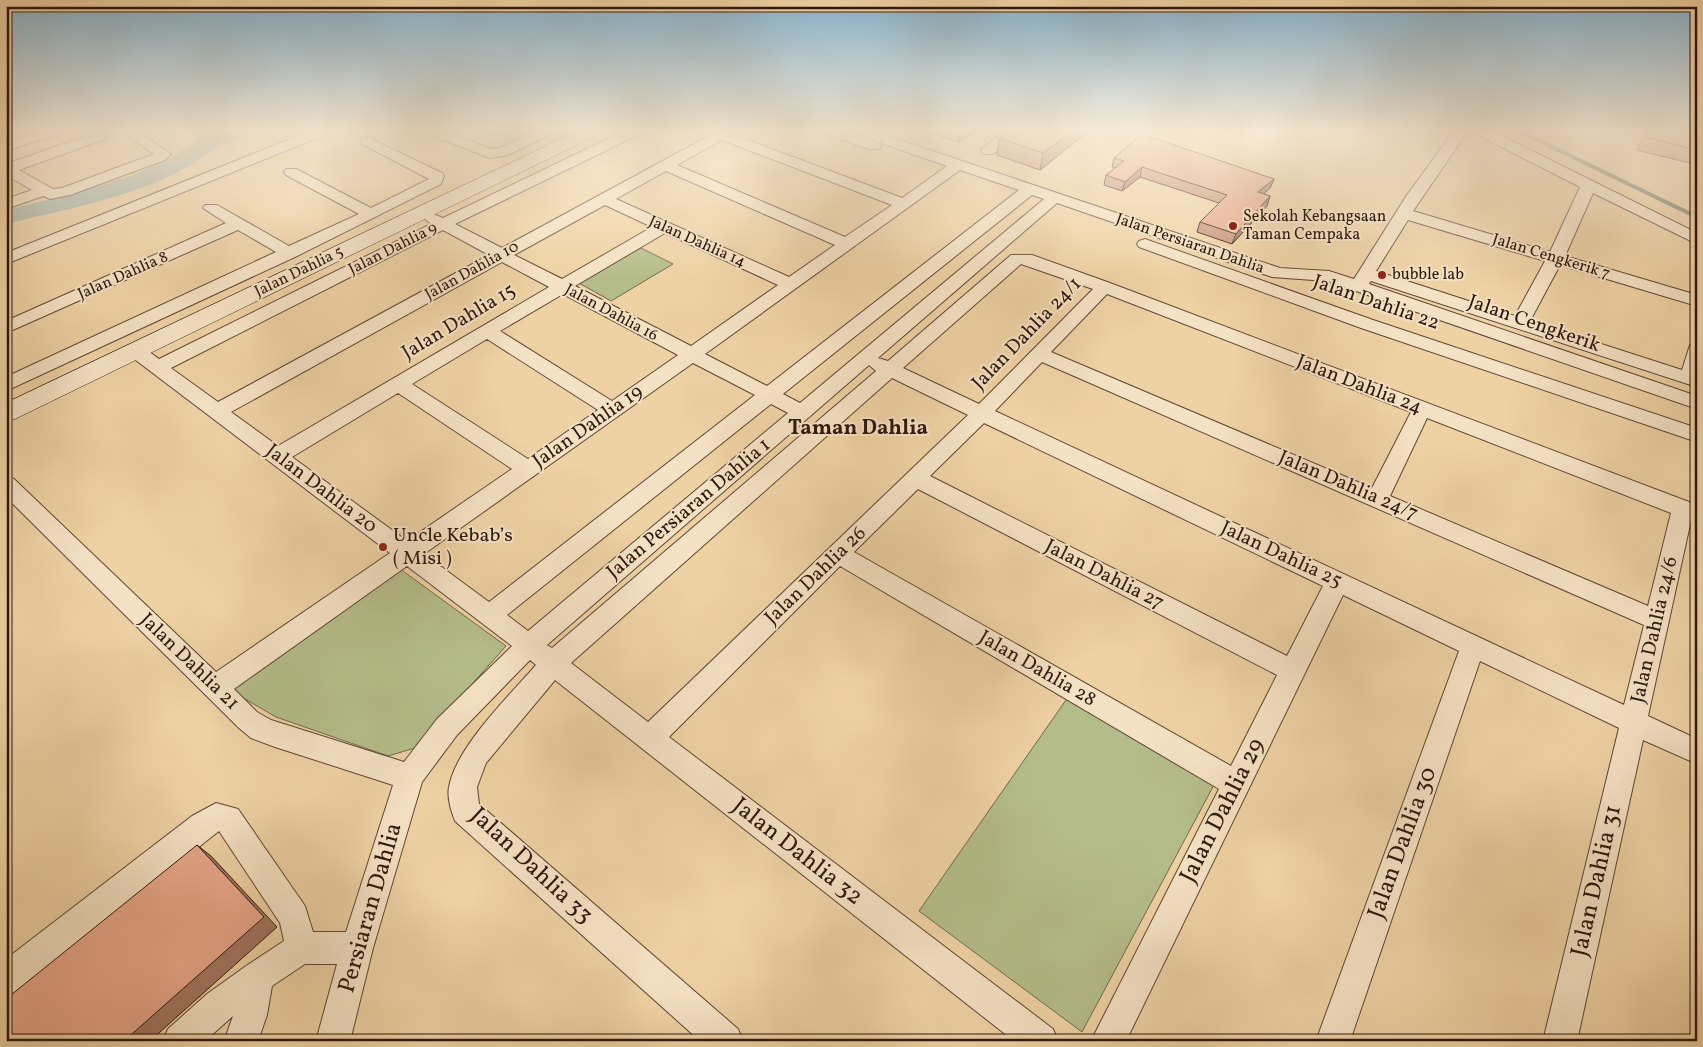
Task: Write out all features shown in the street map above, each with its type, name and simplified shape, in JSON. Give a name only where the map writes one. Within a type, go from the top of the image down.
[{"type":"street","points":[[28,180],[46,193]]},
{"type":"street","points":[[6,204],[46,193],[65,192],[98,180]]},
{"type":"street","points":[[6,259],[201,180]]},
{"type":"street","points":[[306,180],[371,214]]},
{"type":"street","name":"Jalan Dahlia 5","points":[[6,385],[371,214],[432,184],[436,180]]},
{"type":"street","name":"Jalan Dahlia 5","points":[[6,413],[490,180]]},
{"type":"street","name":"Jalan Dahlia 9","points":[[158,367],[534,180]]},
{"type":"street","name":"Jalan Dahlia 10","points":[[217,411],[638,180]]},
{"type":"street","points":[[699,180],[847,244]]},
{"type":"street","points":[[843,180],[904,204]]},
{"type":"street","name":"Jalan Dahlia 19","points":[[216,687],[692,355],[938,180]]},
{"type":"street","name":"Jalan Dahlia 22","points":[[997,180],[1030,189],[1049,202],[1367,324],[1697,435]]},
{"type":"street","points":[[1426,180],[1362,280],[1520,323],[1693,379],[1697,349]]},
{"type":"street","points":[[1581,180],[1697,239]]},
{"type":"street","points":[[1520,323],[1555,259],[1589,184]]},
{"type":"street","name":"Jalan Persiaran Dahlia 1","points":[[490,615],[1030,189]]},
{"type":"street","name":"Jalan Dahlia 14","points":[[604,199],[791,284]]},
{"type":"street","name":"Jalan Persiaran Dahlia 1","points":[[410,776],[447,727],[529,645],[1049,202]]},
{"type":"street","name":"Jalan Persiaran Dahlia","points":[[1049,202],[1278,273],[1329,276]]},
{"type":"street","points":[[212,208],[289,253]]},
{"type":"street","name":"Jalan Dahlia 16","points":[[421,213],[802,412]]},
{"type":"street","name":"Jalan Cengkerik 7","points":[[1405,214],[1697,301]]},
{"type":"street","name":"Jalan Dahlia 8","points":[[6,328],[240,223]]},
{"type":"street","name":"Jalan Dahlia 15","points":[[277,456],[663,227]]},
{"type":"street","name":"Jalan Dahlia 24","points":[[1021,258],[1104,287],[1690,511]]},
{"type":"street","name":"Jalan Dahlia 33","points":[[726,1041],[465,811],[463,788],[475,756],[553,664],[1016,259],[1021,258]]},
{"type":"street","name":"Jalan Cengkerik","points":[[1329,276],[1362,280],[1697,403]]},
{"type":"street","name":"Jalan Dahlia 24/1","points":[[982,413],[1104,287]]},
{"type":"street","points":[[487,332],[612,410]]},
{"type":"street","name":"Jalan Dahlia 20","points":[[136,351],[553,664]]},
{"type":"street","name":"Jalan Dahlia 24/7","points":[[1039,354],[1657,620]]},
{"type":"street","name":"Jalan Dahlia 25","points":[[866,358],[1697,752]]},
{"type":"street","points":[[398,384],[528,469]]},
{"type":"street","points":[[1378,499],[1422,409]]},
{"type":"street","name":"Jalan Dahlia 26","points":[[650,738],[982,413]]},
{"type":"street","name":"Jalan Dahlia 27","points":[[915,478],[1293,671]]},
{"type":"street","name":"Jalan Dahlia 21","points":[[6,484],[248,720],[274,735],[410,776]]},
{"type":"street","name":"Jalan Dahlia 24/6","points":[[1633,722],[1657,620],[1690,511]]},
{"type":"street","name":"Jalan Dahlia 28","points":[[838,554],[1236,784]]},
{"type":"street","name":"Jalan Dahlia 29","points":[[1108,1041],[1337,582]]},
{"type":"street","name":"Jalan Dahlia 30","points":[[1332,1041],[1473,646]]},
{"type":"street","name":"Jalan Dahlia 32","points":[[553,664],[1041,1041]]},
{"type":"street","name":"Jalan Dahlia 31","points":[[1560,1041],[1633,722]]},
{"type":"street","name":"Persiaran Dahlia","points":[[333,1041],[356,948],[410,776]]},
{"type":"street","points":[[6,980],[216,817],[228,819],[294,917],[301,948]]},
{"type":"street","points":[[180,1041],[219,1006],[257,977],[301,948],[356,948]]},
{"type":"street","points":[[241,1041],[250,1015],[257,977]]},
{"type":"green space","points":[[641,248],[673,264],[611,301],[579,283]]},
{"type":"green space","points":[[396,566],[506,646],[415,748],[388,756],[276,717],[235,693],[235,681]]},
{"type":"green space","points":[[1068,697],[1215,783],[1082,1032],[919,911]]},
{"type":"building","points":[[1181,180],[1273,180],[1258,192],[1270,196],[1236,234],[1200,222],[1227,195]]},
{"type":"building","points":[[197,845],[264,917],[124,1041],[6,1041],[6,999]]},
{"type":"waterway","points":[[6,217],[80,199],[142,180]]},
{"type":"waterway","points":[[1620,180],[1697,217]]},
{"type":"place","name":"Sekolah Kebangsaan Taman Cempaka","points":[[1233,226]]},
{"type":"place","name":"bubble lab","points":[[1382,275]]},
{"type":"place","name":"Uncle Kebab’s ( Misi )","points":[[383,547]]},
{"type":"district","name":"Taman Dahlia","points":[[858,428]]}]
